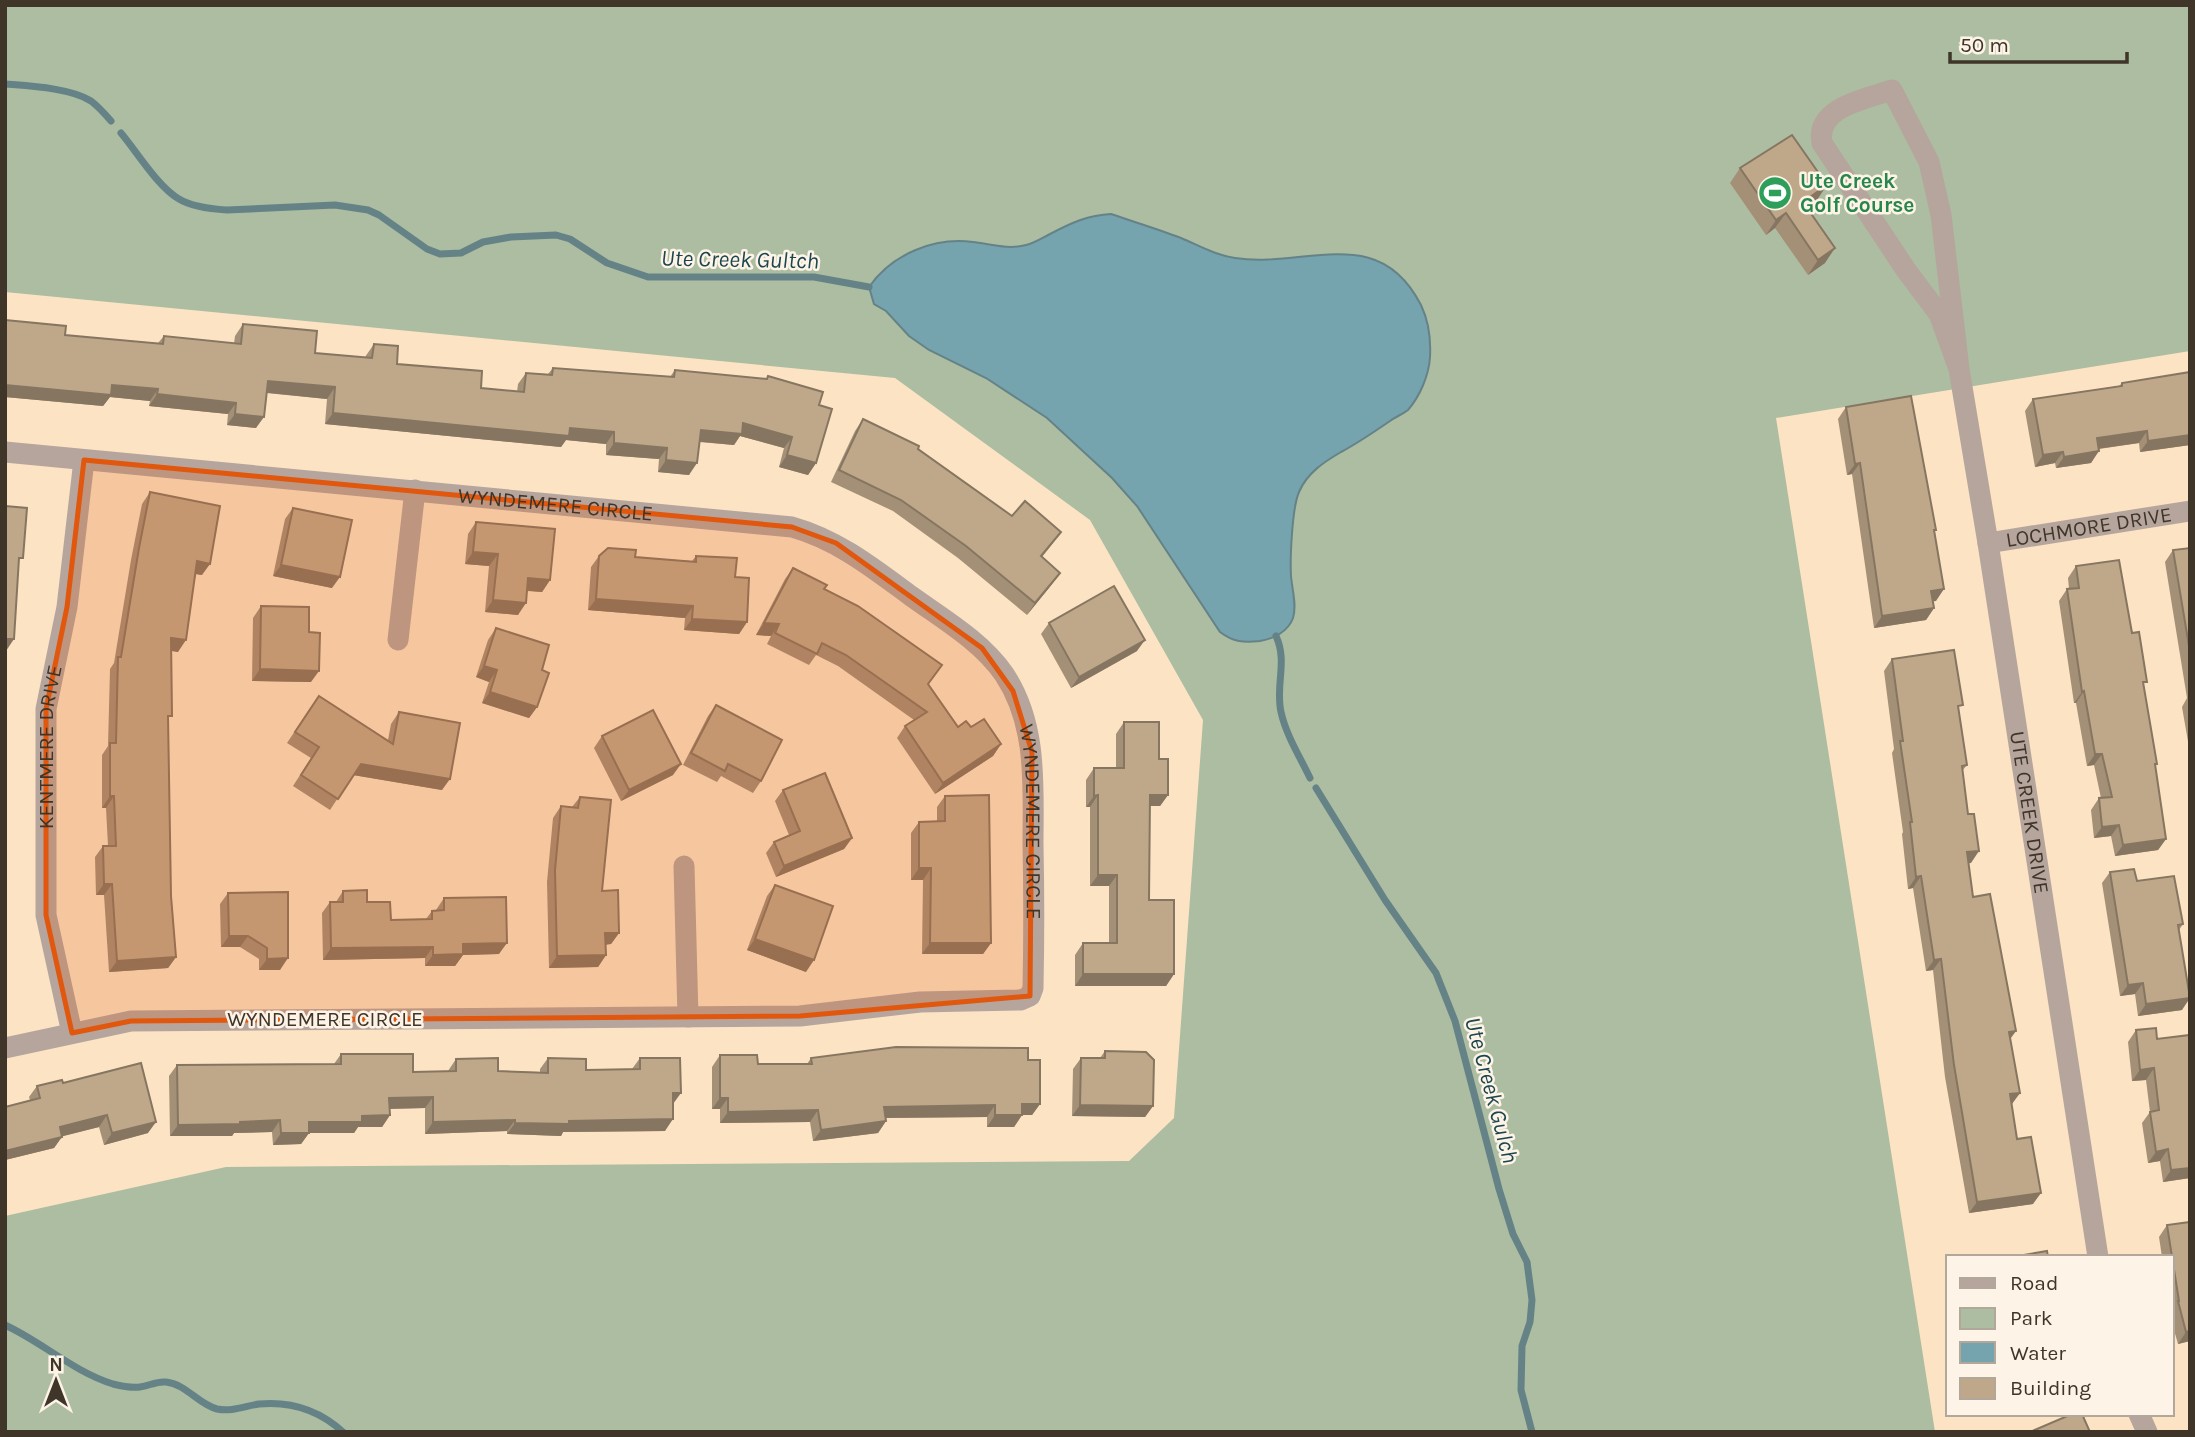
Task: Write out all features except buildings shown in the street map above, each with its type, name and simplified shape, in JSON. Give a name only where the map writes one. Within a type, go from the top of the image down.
[{"type":"street","name":"UTE CREEK DRIVE","points":[[1959,369],[1940,314],[1906,270],[1822,143],[1821,130],[1825,121],[1842,107],[1892,90],[1929,162],[1941,215],[1959,369],[2098,1255]]},
{"type":"street","name":"WYNDEMERE CIRCLE","points":[[5,452],[779,526],[807,531],[836,543],[982,648],[1013,691],[1025,721],[1032,752],[1035,929],[1033,988],[1030,996],[1010,1002],[920,1002],[800,1016],[131,1021],[5,1048]]},
{"type":"street","name":"KENTMERE DRIVE","points":[[72,1033],[46,915],[46,709],[66,607],[84,460]]},
{"type":"street","points":[[398,640],[415,490]]},
{"type":"street","name":"LOCHMORE DRIVE","points":[[1988,543],[2190,511]]},
{"type":"street","points":[[684,866],[688,1017]]},
{"type":"street","points":[[2140,1416],[2147,1432]]},
{"type":"highlighted area","points":[[84,460],[792,527],[836,543],[982,648],[1013,691],[1032,752],[1030,996],[800,1016],[131,1021],[72,1033],[46,915],[46,709],[67,607]]},
{"type":"green space","name":"Ute Creek Golf Course","points":[[5,5],[2190,5],[2190,351],[1776,418],[1935,1432],[5,1432],[5,1216],[226,1167],[1129,1161],[1174,1118],[1203,720],[1090,520],[895,378],[5,292]]},
{"type":"water","points":[[1111,214],[1235,258],[1261,260],[1338,254],[1362,256],[1384,264],[1404,279],[1424,311],[1430,337],[1429,364],[1423,385],[1412,404],[1406,411],[1322,464],[1311,474],[1299,492],[1291,546],[1294,613],[1288,627],[1270,639],[1244,642],[1220,632],[1137,506],[1112,478],[1047,418],[986,378],[929,350],[909,336],[886,311],[874,304],[869,287],[878,275],[889,265],[915,250],[958,241],[1019,246],[1032,243],[1080,220]]},
{"type":"waterway","name":"Ute Creek Gultch","points":[[5,84],[72,93],[94,103],[111,121]]},
{"type":"waterway","name":"Ute Creek Gultch","points":[[121,133],[171,193],[184,202],[202,207],[227,210],[335,205],[368,210],[427,249],[440,254],[461,253],[483,242],[511,237],[556,235],[570,239],[607,263],[648,277],[814,277],[869,287]]},
{"type":"waterway","name":"Ute Creek Gulch","points":[[1276,636],[1281,655],[1279,692],[1283,721],[1310,778]]},
{"type":"waterway","name":"Ute Creek Gulch","points":[[1316,788],[1385,900],[1436,973],[1455,1021],[1499,1189],[1513,1234],[1527,1262],[1532,1300],[1530,1322],[1522,1346],[1521,1390],[1532,1432]]},
{"type":"waterway","name":"Ute Creek Gultch","points":[[5,1325],[71,1365],[113,1384],[137,1387],[166,1382],[186,1390],[210,1406],[223,1410],[271,1403],[294,1406],[325,1418],[343,1432]]},
{"type":"place","name":"Ute Creek Golf Course","points":[[1775,193]]}]
